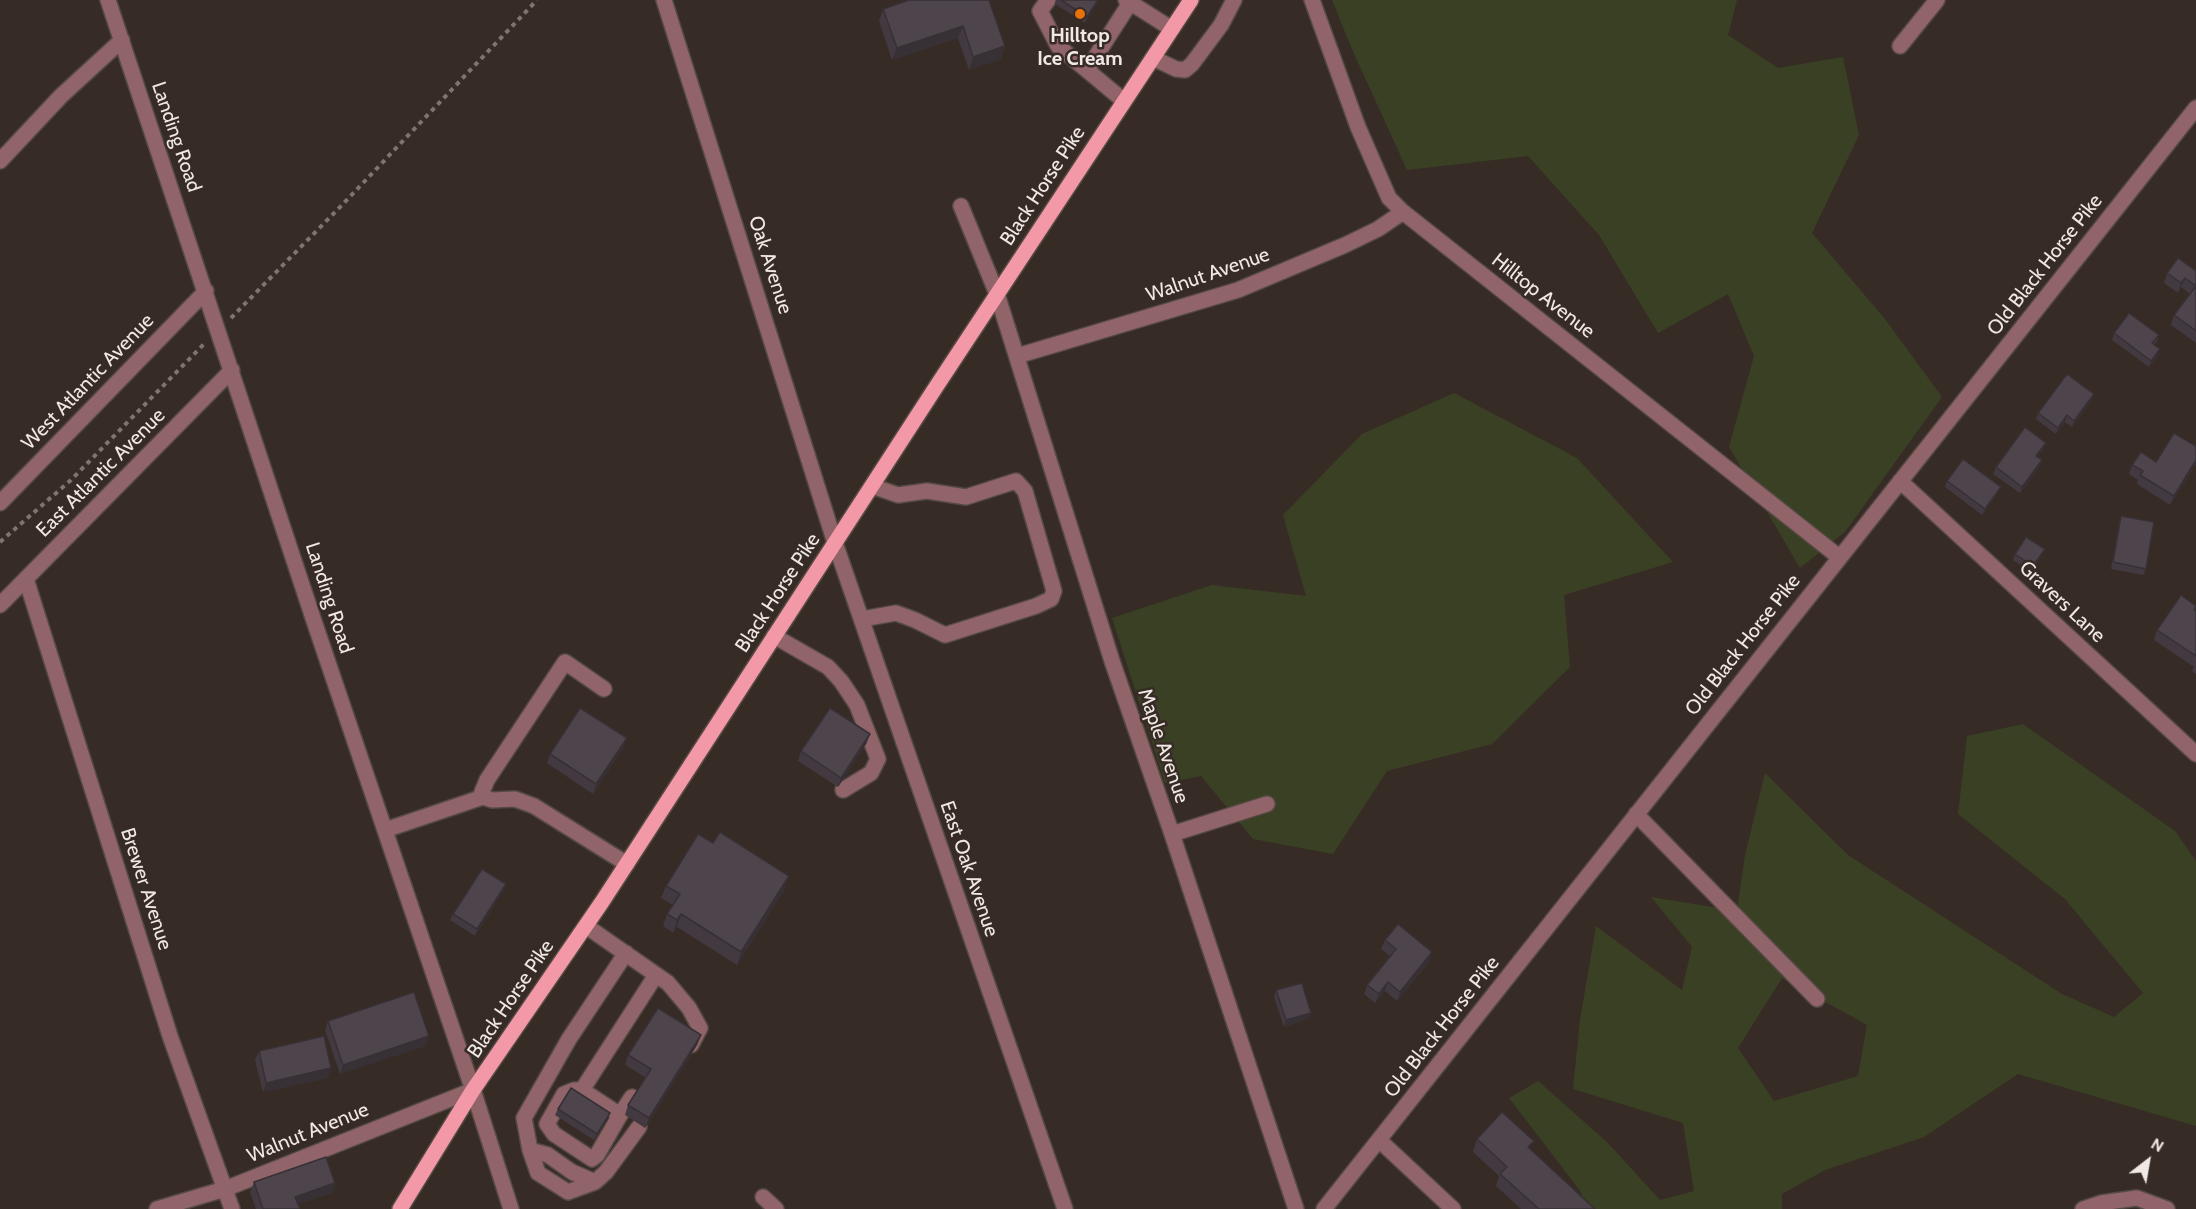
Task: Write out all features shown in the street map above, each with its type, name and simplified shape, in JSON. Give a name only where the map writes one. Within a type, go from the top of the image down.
[{"type":"main road","name":"Black Horse Pike","points":[[400,1209],[473,1090],[627,864],[1191,0]]},
{"type":"street","name":"Landing Road","points":[[108,0],[511,1209]]},
{"type":"street","name":"Oak Avenue","points":[[664,0],[836,543]]},
{"type":"street","points":[[1048,0],[1040,11],[1058,46],[1124,101]]},
{"type":"street","points":[[1153,58],[1176,69],[1185,70],[1221,25],[1234,0]]},
{"type":"street","name":"Hilltop Avenue","points":[[1312,0],[1358,127],[1389,198],[1403,212],[1839,557]]},
{"type":"street","points":[[1900,46],[1937,0]]},
{"type":"street","points":[[1087,70],[1128,1],[1172,29]]},
{"type":"street","points":[[0,161],[61,96],[122,40]]},
{"type":"street","name":"Old Black Horse Pike","points":[[1324,1209],[2196,108]]},
{"type":"street","name":"Maple Avenue","points":[[961,206],[997,294],[1112,661],[1172,834],[1296,1209]]},
{"type":"street","name":"Walnut Avenue","points":[[1017,356],[1238,290],[1345,245],[1378,229],[1403,212]]},
{"type":"street","name":"West Atlantic Avenue","points":[[0,503],[206,291]]},
{"type":"street","name":"East Atlantic Avenue","points":[[0,605],[232,370]]},
{"type":"street","points":[[862,619],[896,613],[945,635],[1036,606],[1051,599],[1054,591],[1025,491],[1016,481],[966,496],[927,491],[898,495],[872,486]]},
{"type":"street","name":"Gravers Lane","points":[[1900,481],[2196,754]]},
{"type":"street","name":"East Oak Avenue","points":[[836,543],[1065,1209]]},
{"type":"street","name":"Brewer Avenue","points":[[26,579],[167,1025],[232,1209]]},
{"type":"street","points":[[774,636],[828,666],[842,681],[857,705],[878,759],[871,773],[843,790]]},
{"type":"street","points":[[483,797],[483,787],[487,780],[565,662],[604,689]]},
{"type":"street","points":[[385,830],[465,805],[483,797],[515,799],[534,806],[627,864]]},
{"type":"street","points":[[1172,834],[1268,804]]},
{"type":"street","points":[[1636,814],[1817,999]]},
{"type":"street","points":[[586,926],[668,983],[689,1008],[699,1028],[691,1045]]},
{"type":"street","points":[[626,953],[569,1039],[525,1118],[530,1150],[548,1155],[572,1172],[595,1182],[606,1172],[639,1127]]},
{"type":"street","points":[[588,1100],[656,975]]},
{"type":"street","name":"Walnut Avenue","points":[[157,1209],[225,1188],[473,1090]]},
{"type":"street","points":[[620,1115],[588,1100],[574,1090],[564,1094],[547,1124],[554,1134],[569,1135],[592,1159],[597,1155],[632,1097]]},
{"type":"street","points":[[1378,1140],[1454,1209]]},
{"type":"street","points":[[763,1197],[776,1209]]},
{"type":"street","points":[[2083,1209],[2101,1203],[2137,1198],[2168,1209]]},
{"type":"path","points":[[0,542],[71,480],[342,205],[537,0]]},
{"type":"green space","points":[[1332,0],[1737,0],[1728,35],[1778,68],[1843,57],[1859,135],[1812,233],[1885,319],[1942,397],[1845,532],[1800,568],[1729,447],[1754,356],[1728,294],[1658,333],[1599,235],[1528,156],[1407,170]]},
{"type":"green space","points":[[1454,393],[1577,458],[1673,562],[1564,595],[1570,667],[1492,744],[1387,771],[1333,854],[1253,839],[1201,776],[1165,783],[1112,618],[1212,585],[1306,596],[1283,515],[1362,434]]},
{"type":"green space","points":[[2023,724],[2175,831],[2196,861],[2196,1126],[2018,1074],[1924,1137],[1825,1170],[1782,1194],[1782,1209],[1584,1209],[1581,1192],[1509,1098],[1538,1081],[1607,1142],[1660,1200],[1694,1191],[1683,1123],[1573,1089],[1580,1020],[1596,926],[1682,990],[1692,947],[1651,897],[1737,911],[1745,855],[1765,773],[1848,855],[2062,994],[2114,1017],[2143,993],[2065,899],[1958,814],[1967,736]],"holes":[[[1782,978],[1867,1025],[1858,1076],[1774,1101],[1738,1048]]]},
{"type":"building","points":[[909,0],[989,0],[1005,46],[973,57],[963,26],[897,48],[883,9]]},
{"type":"building","points":[[1061,0],[1098,0],[1087,17]]},
{"type":"building","points":[[2178,258],[2196,271],[2196,286],[2185,278],[2181,283],[2167,273]]},
{"type":"building","points":[[2196,286],[2196,331],[2174,315]]},
{"type":"building","points":[[2129,313],[2159,335],[2152,343],[2160,349],[2151,361],[2114,333]]},
{"type":"building","points":[[2067,374],[2094,394],[2074,421],[2067,415],[2058,428],[2038,413]]},
{"type":"building","points":[[2025,427],[2046,443],[2036,456],[2042,460],[2022,487],[1996,467]]},
{"type":"building","points":[[2174,433],[2196,446],[2196,460],[2174,496],[2140,475],[2143,471],[2132,465],[2141,452],[2156,462]]},
{"type":"building","points":[[1963,459],[2001,487],[1985,509],[1947,481]]},
{"type":"building","points":[[2121,516],[2154,522],[2146,569],[2113,562]]},
{"type":"building","points":[[2026,537],[2045,549],[2033,566],[2015,554]]},
{"type":"building","points":[[2181,595],[2196,606],[2194,610],[2196,611],[2196,656],[2157,630]]},
{"type":"building","points":[[580,708],[627,738],[596,784],[550,754]]},
{"type":"building","points":[[830,708],[870,734],[841,778],[801,751]]},
{"type":"building","points":[[720,832],[789,876],[741,952],[681,914],[677,920],[667,914],[680,894],[666,886],[698,834],[713,843]]},
{"type":"building","points":[[482,869],[506,884],[477,929],[453,914]]},
{"type":"building","points":[[1398,924],[1432,952],[1400,992],[1388,982],[1379,994],[1367,985],[1396,949],[1385,940]]},
{"type":"building","points":[[1302,983],[1311,1013],[1286,1020],[1276,990]]},
{"type":"building","points":[[414,992],[429,1036],[343,1065],[328,1021]]},
{"type":"building","points":[[658,1008],[701,1035],[649,1118],[628,1105],[651,1069],[628,1055]]},
{"type":"building","points":[[324,1036],[331,1068],[266,1083],[259,1051]]},
{"type":"building","points":[[571,1088],[610,1113],[597,1134],[558,1109]]},
{"type":"building","points":[[1502,1112],[1534,1141],[1528,1147],[1595,1209],[1539,1209],[1500,1174],[1507,1167],[1477,1139]]},
{"type":"building","points":[[326,1157],[335,1183],[295,1197],[300,1209],[263,1209],[254,1182]]},
{"type":"place","name":"Hilltop Ice Cream","points":[[1080,14]]}]
